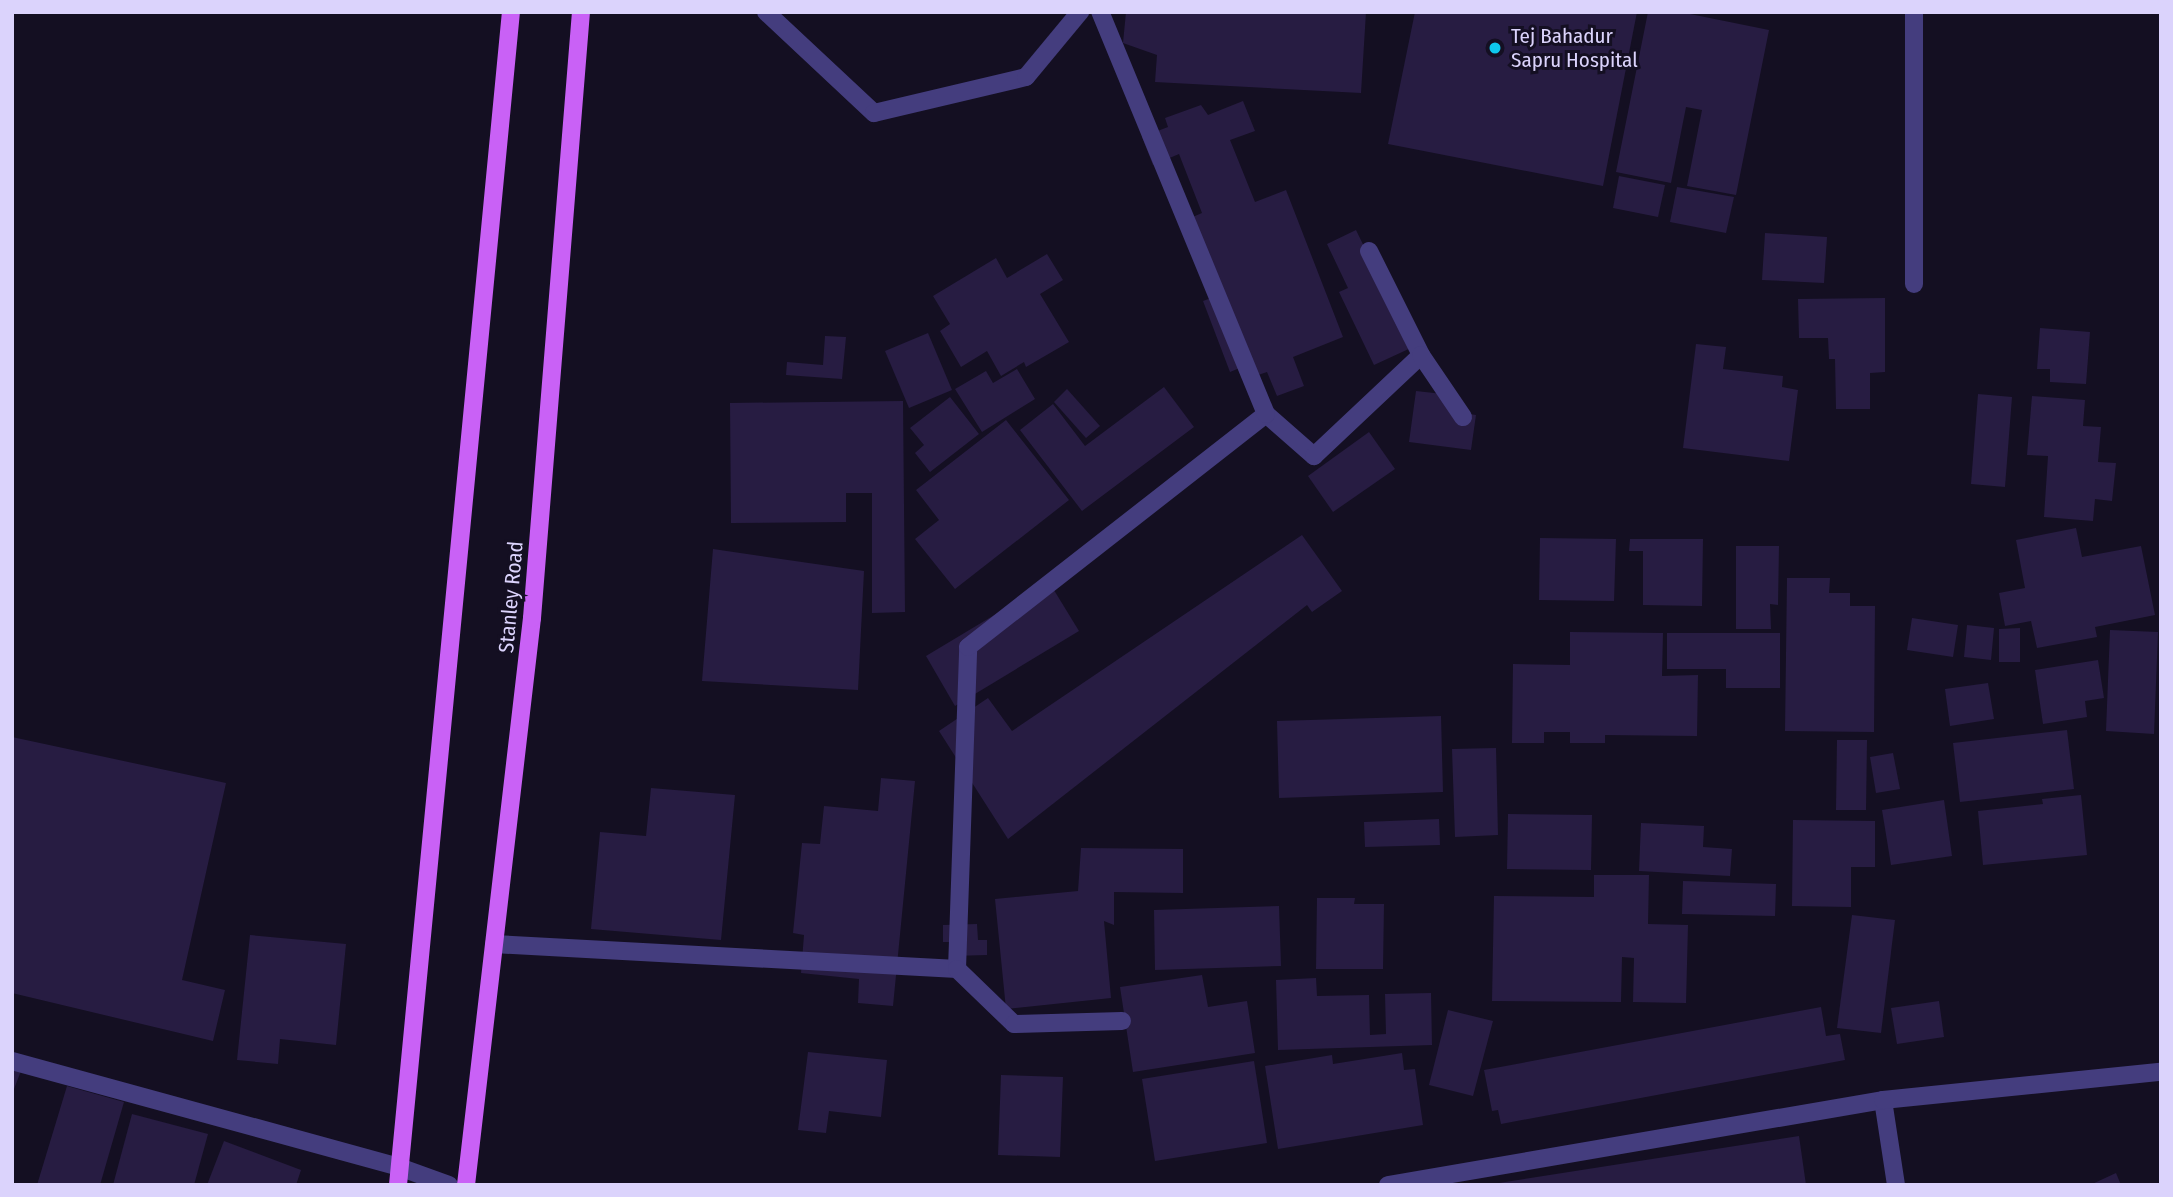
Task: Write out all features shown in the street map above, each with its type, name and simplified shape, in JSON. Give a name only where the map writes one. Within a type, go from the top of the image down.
[{"type":"main road","points":[[399,1176],[511,12]]},
{"type":"main road","name":"Stanley Road","points":[[466,1185],[533,618],[581,12]]},
{"type":"street","points":[[766,12],[874,113],[1026,77],[1080,12]]},
{"type":"street","points":[[1100,12],[1266,414],[1314,456],[1421,355]]},
{"type":"street","points":[[1914,12],[1914,284]]},
{"type":"street","points":[[1370,251],[1421,355],[1463,417]]},
{"type":"street","points":[[957,970],[968,647],[1266,414]]},
{"type":"street","points":[[494,944],[957,970],[1014,1024],[1122,1021]]},
{"type":"street","points":[[12,1060],[399,1176],[449,1185]]},
{"type":"street","points":[[1388,1185],[1884,1100],[2161,1072]]},
{"type":"street","points":[[1884,1100],[1896,1185]]},
{"type":"building","points":[[1126,12],[1366,12],[1361,93],[1155,82],[1157,55],[1123,43]]},
{"type":"building","points":[[1415,12],[1637,12],[1603,186],[1388,144]]},
{"type":"building","points":[[1648,12],[1680,12],[1769,30],[1736,195],[1687,186],[1702,110],[1686,107],[1671,183],[1616,172]]},
{"type":"building","points":[[1243,101],[1255,131],[1230,140],[1255,202],[1286,190],[1343,337],[1293,357],[1304,386],[1277,396],[1267,372],[1252,377],[1247,365],[1230,372],[1203,301],[1211,298],[1181,222],[1202,213],[1179,154],[1153,165],[1142,137],[1168,127],[1165,118],[1201,105],[1208,115]]},
{"type":"building","points":[[1619,176],[1665,185],[1658,217],[1613,208]]},
{"type":"building","points":[[1677,187],[1734,197],[1726,233],[1670,222]]},
{"type":"building","points":[[1356,230],[1413,347],[1374,365],[1339,292],[1348,288],[1327,244]]},
{"type":"building","points":[[1765,233],[1827,237],[1824,283],[1762,280]]},
{"type":"building","points":[[1047,254],[1063,280],[1040,294],[1069,342],[1026,367],[1024,362],[1001,376],[987,351],[961,367],[940,331],[950,324],[933,296],[996,258],[1007,278]]},
{"type":"building","points":[[1885,298],[1885,372],[1870,373],[1870,409],[1836,409],[1835,359],[1829,359],[1828,338],[1799,338],[1798,299]]},
{"type":"building","points":[[2040,328],[2090,332],[2086,384],[2050,382],[2050,369],[2037,369]]},
{"type":"building","points":[[928,333],[952,390],[909,408],[885,351]]},
{"type":"building","points":[[825,336],[846,337],[842,379],[786,375],[787,362],[823,365]]},
{"type":"building","points":[[1696,344],[1726,347],[1723,369],[1783,376],[1782,387],[1798,390],[1789,461],[1683,448]]},
{"type":"building","points":[[1017,369],[1035,399],[982,432],[955,389],[986,371],[993,383]]},
{"type":"building","points":[[1164,387],[1194,427],[1082,511],[1020,430],[1053,404],[1085,446]]},
{"type":"building","points":[[1067,389],[1100,426],[1086,438],[1054,402]]},
{"type":"building","points":[[1416,391],[1452,395],[1450,411],[1476,415],[1471,450],[1409,442]]},
{"type":"building","points":[[1978,394],[2012,397],[2005,487],[1971,484]]},
{"type":"building","points":[[2032,396],[2085,400],[2083,426],[2101,427],[2098,462],[2116,463],[2112,501],[2095,499],[2093,521],[2044,517],[2048,456],[2027,455]]},
{"type":"building","points":[[950,397],[979,434],[930,472],[915,453],[924,445],[910,428]]},
{"type":"building","points":[[903,401],[905,612],[872,613],[872,493],[846,493],[846,522],[731,523],[730,403]]},
{"type":"building","points":[[1006,420],[1069,500],[955,589],[915,539],[939,520],[916,490]]},
{"type":"building","points":[[1369,432],[1395,469],[1333,512],[1308,476]]},
{"type":"building","points":[[2076,528],[2082,557],[2141,546],[2155,615],[2095,627],[2097,637],[2037,648],[2031,621],[2005,626],[1999,593],[2025,588],[2016,540]]},
{"type":"building","points":[[1302,535],[1342,591],[1312,612],[1307,605],[1008,839],[939,731],[988,698],[1012,731]]},
{"type":"building","points":[[1540,538],[1616,539],[1614,601],[1539,600]]},
{"type":"building","points":[[1630,539],[1703,539],[1702,606],[1643,605],[1643,551],[1629,551]]},
{"type":"building","points":[[1736,546],[1779,546],[1778,605],[1770,604],[1771,629],[1736,629]]},
{"type":"building","points":[[713,549],[864,571],[858,690],[702,681]]},
{"type":"building","points":[[1787,578],[1830,578],[1829,593],[1850,593],[1850,606],[1875,606],[1874,732],[1785,731]]},
{"type":"building","points":[[1049,582],[1079,631],[955,706],[926,656]]},
{"type":"building","points":[[1912,618],[1958,625],[1953,657],[1907,650]]},
{"type":"building","points":[[1967,625],[1994,628],[1991,660],[1964,657]]},
{"type":"building","points":[[2020,628],[2020,662],[1999,662],[1999,629]]},
{"type":"building","points":[[2110,630],[2158,632],[2154,734],[2106,731]]},
{"type":"building","points":[[1570,632],[1663,633],[1662,676],[1698,675],[1697,736],[1605,735],[1605,743],[1570,743],[1570,732],[1544,732],[1544,743],[1512,743],[1513,664],[1570,665]]},
{"type":"building","points":[[1667,633],[1780,633],[1780,688],[1726,688],[1726,669],[1667,669]]},
{"type":"building","points":[[2098,660],[2104,698],[2085,701],[2087,717],[2043,724],[2035,670]]},
{"type":"building","points":[[1988,683],[1994,719],[1950,726],[1945,689]]},
{"type":"building","points":[[1441,716],[1443,792],[1279,798],[1277,721]]},
{"type":"building","points":[[2067,730],[2074,789],[1960,802],[1953,743]]},
{"type":"building","points":[[12,737],[226,783],[182,980],[225,990],[213,1041],[12,993]]},
{"type":"building","points":[[1837,740],[1867,740],[1866,810],[1836,810]]},
{"type":"building","points":[[1496,748],[1498,835],[1455,837],[1452,749]]},
{"type":"building","points":[[1893,753],[1900,789],[1876,793],[1870,757]]},
{"type":"building","points":[[881,778],[915,781],[893,1006],[858,1003],[859,979],[801,973],[804,935],[793,933],[802,843],[820,844],[824,806],[878,811]]},
{"type":"building","points":[[651,788],[735,795],[721,940],[591,929],[600,832],[646,836]]},
{"type":"building","points":[[2081,795],[2087,855],[1983,865],[1978,811],[2043,804],[2042,799]]},
{"type":"building","points":[[1944,800],[1952,856],[1891,865],[1882,810]]},
{"type":"building","points":[[1508,814],[1592,815],[1591,870],[1507,869]]},
{"type":"building","points":[[1439,819],[1440,845],[1365,847],[1364,822]]},
{"type":"building","points":[[1793,820],[1875,821],[1875,867],[1851,867],[1851,907],[1792,906]]},
{"type":"building","points":[[1641,823],[1704,826],[1703,847],[1732,849],[1730,876],[1639,871]]},
{"type":"building","points":[[1081,848],[1183,849],[1183,893],[1114,892],[1114,925],[1104,921],[1111,998],[1006,1009],[995,899],[1078,891]]},
{"type":"building","points":[[1594,875],[1649,875],[1648,924],[1688,925],[1686,1003],[1633,1002],[1634,958],[1622,957],[1621,1002],[1492,1001],[1494,896],[1594,897]]},
{"type":"building","points":[[1683,881],[1776,884],[1775,916],[1682,914]]},
{"type":"building","points":[[1317,898],[1355,898],[1354,904],[1384,904],[1383,969],[1316,969]]},
{"type":"building","points":[[1279,906],[1281,966],[1155,970],[1154,910]]},
{"type":"building","points":[[1852,915],[1895,920],[1881,1033],[1837,1028]]},
{"type":"building","points":[[977,924],[978,940],[987,940],[987,955],[952,956],[952,942],[943,942],[943,925]]},
{"type":"building","points":[[250,935],[346,944],[336,1045],[280,1039],[278,1064],[237,1060]]},
{"type":"building","points":[[1202,975],[1208,1007],[1247,1001],[1255,1053],[1133,1072],[1120,987]]},
{"type":"building","points":[[1316,978],[1317,996],[1369,995],[1370,1035],[1386,1034],[1385,994],[1431,993],[1432,1045],[1278,1050],[1276,980]]},
{"type":"building","points":[[1939,1001],[1944,1037],[1897,1044],[1891,1008]]},
{"type":"building","points":[[1821,1007],[1826,1036],[1840,1034],[1845,1060],[1501,1124],[1498,1110],[1492,1111],[1484,1070]]},
{"type":"building","points":[[1448,1010],[1493,1021],[1473,1096],[1429,1085]]},
{"type":"building","points":[[808,1052],[887,1060],[881,1117],[829,1111],[826,1133],[798,1130]]},
{"type":"building","points":[[1402,1053],[1404,1070],[1415,1069],[1423,1125],[1278,1149],[1265,1066],[1332,1055],[1333,1064]]},
{"type":"building","points":[[1254,1061],[1267,1143],[1155,1161],[1142,1079]]},
{"type":"building","points":[[12,1068],[21,1071],[12,1094]]},
{"type":"building","points":[[1001,1075],[1063,1077],[1060,1157],[998,1155]]},
{"type":"building","points":[[67,1086],[124,1102],[100,1185],[37,1185]]},
{"type":"building","points":[[132,1114],[208,1134],[194,1185],[113,1185]]},
{"type":"building","points":[[1799,1136],[1806,1185],[1499,1185],[1499,1183]]},
{"type":"building","points":[[224,1141],[301,1170],[296,1185],[207,1185]]},
{"type":"building","points":[[2116,1173],[2121,1185],[2090,1185]]},
{"type":"place","name":"Tej Bahadur Sapru Hospital","points":[[1495,48]]}]
